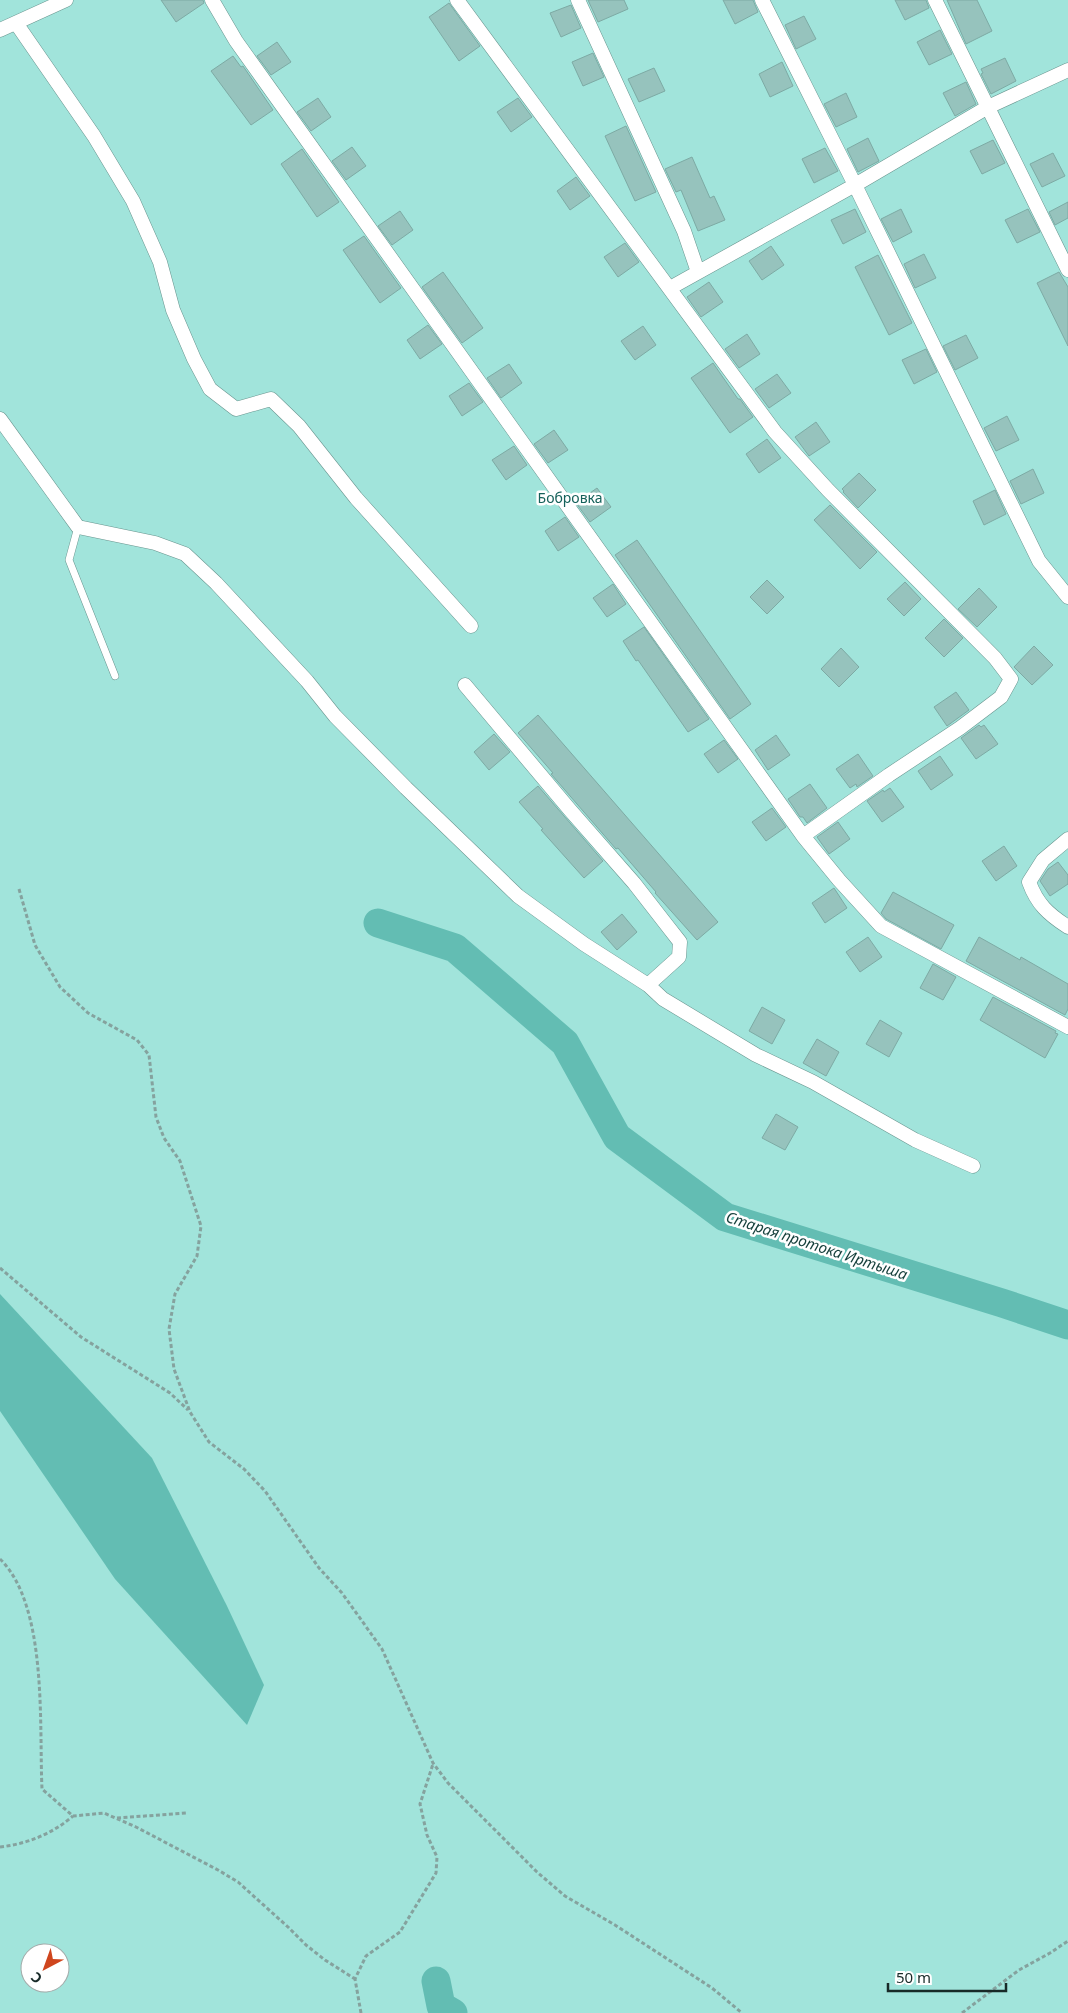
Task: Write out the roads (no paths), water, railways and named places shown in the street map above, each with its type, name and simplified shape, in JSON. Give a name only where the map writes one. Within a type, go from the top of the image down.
[{"type":"street","points":[[0,30],[66,0]]},
{"type":"street","points":[[212,0],[214,7],[241,49],[803,836],[839,880],[881,926],[1068,1027]]},
{"type":"street","points":[[457,0],[775,432],[828,490],[995,658],[1011,679],[1001,697],[980,713],[803,836]]},
{"type":"street","points":[[578,0],[684,231],[698,272]]},
{"type":"street","points":[[762,0],[1038,561],[1068,597]]},
{"type":"street","points":[[935,0],[1068,270]]},
{"type":"street","points":[[16,23],[94,136],[133,201],[160,262],[173,310],[194,359],[210,389],[236,409],[271,399],[299,426],[356,498],[472,626]]},
{"type":"street","points":[[670,288],[855,186],[988,107],[1068,70]]},
{"type":"street","points":[[0,419],[78,527],[155,543],[185,554],[216,583],[342,723],[518,896],[584,944],[648,985],[664,999],[756,1055],[814,1082],[915,1140],[974,1166]]},
{"type":"street","points":[[465,685],[634,884],[680,942],[679,957],[671,967],[648,985]]},
{"type":"street","points":[[1068,839],[1043,860],[1029,882],[1035,899],[1058,920],[1068,926]]},
{"type":"lane","points":[[78,527],[69,560],[115,676]]},
{"type":"water","points":[[0,1294],[152,1458],[227,1606],[264,1685],[247,1725],[115,1579],[0,1411]]},
{"type":"waterway","name":"Старая протока Иртыша","points":[[378,923],[455,948],[565,1043],[617,1137],[725,1217],[1068,1325]]},
{"type":"waterway","name":"Старая протока Иртыша","points":[[436,1981],[441,2006],[453,2013]]},
{"type":"park label","name":"Бобровка","points":[[570,497]]}]
